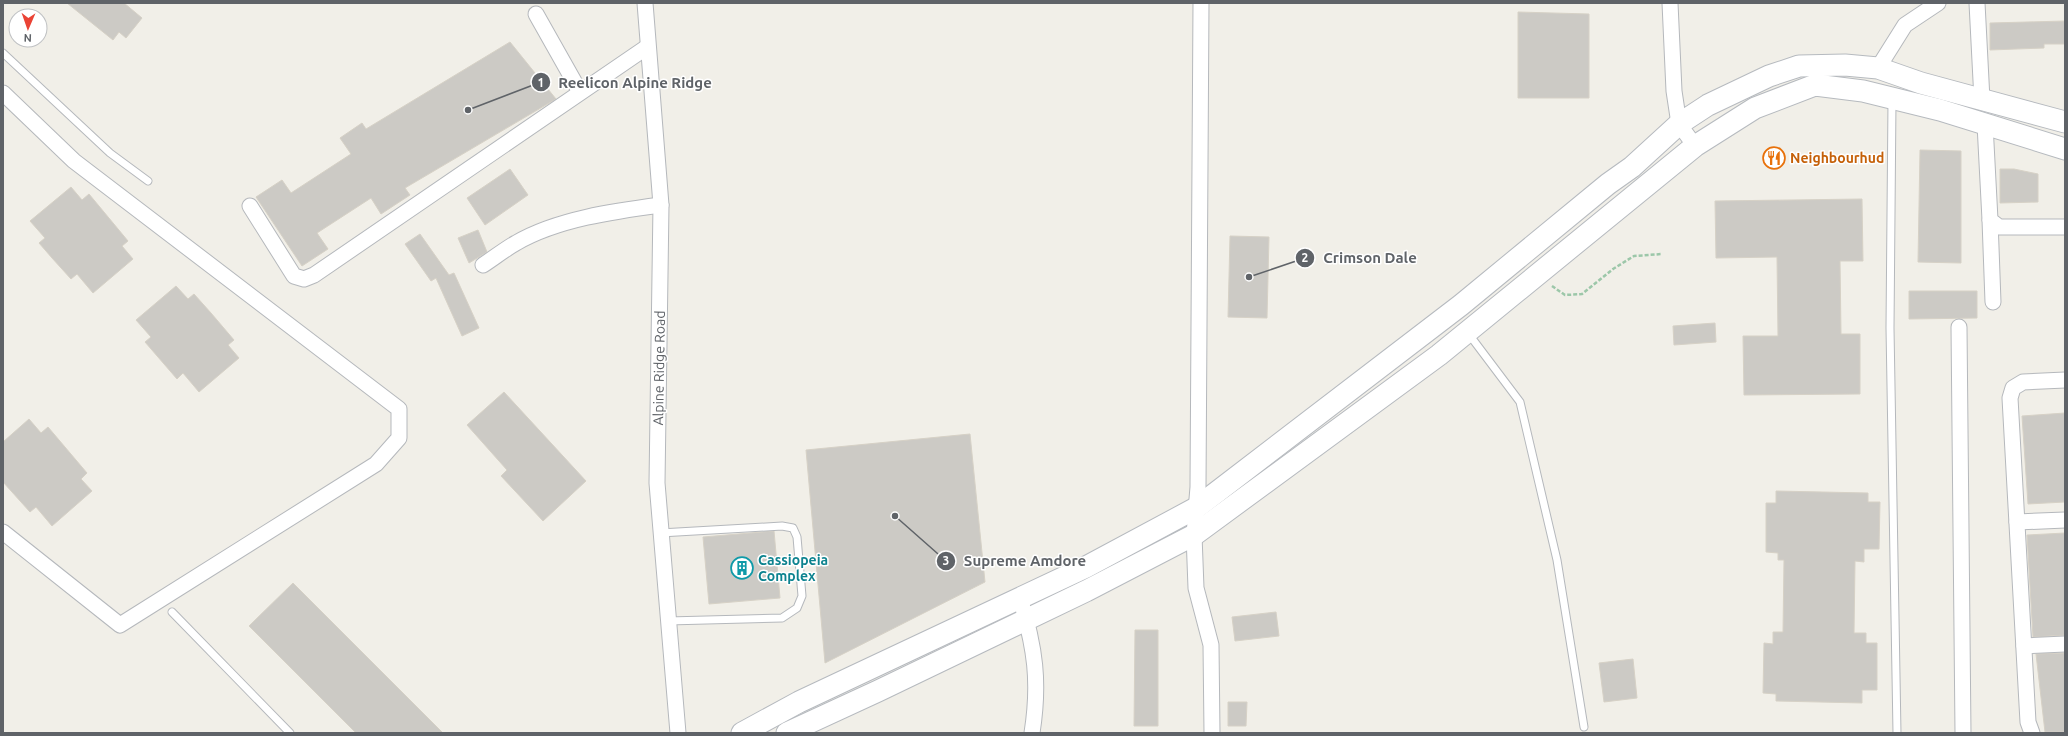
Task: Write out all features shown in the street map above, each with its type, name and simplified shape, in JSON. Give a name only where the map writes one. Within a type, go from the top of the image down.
[{"type":"street","name":"Alpine Ridge Road","points":[[645,3],[647,47],[661,206],[657,483],[678,733]]},
{"type":"street","points":[[1200,3],[1198,487],[1194,535],[1196,588],[1211,645],[1212,733]]},
{"type":"street","points":[[1670,3],[1674,91],[1679,124],[1695,146]]},
{"type":"street","points":[[1878,68],[1905,25],[1938,3]]},
{"type":"street","points":[[1977,3],[1982,100]]},
{"type":"street","points":[[536,14],[580,92]]},
{"type":"street","points":[[250,206],[294,276],[304,279],[314,275],[647,47]]},
{"type":"street","points":[[742,733],[799,702],[1086,567],[1196,508],[1461,305],[1602,189],[1632,167],[1679,124],[1708,105],[1769,76],[1799,66],[1845,65],[1878,68],[1921,83],[2065,122]]},
{"type":"street","points":[[787,733],[1027,620],[1194,535],[1439,355],[1695,146],[1755,108],[1815,85],[1863,91],[1940,110],[2065,149]]},
{"type":"street","points":[[3,93],[74,161],[399,409],[399,438],[376,464],[120,625],[3,532]]},
{"type":"street","points":[[1985,124],[1993,302]]},
{"type":"street","points":[[483,265],[517,242],[557,226],[612,211],[661,206]]},
{"type":"street","points":[[1990,220],[1999,227],[2065,227]]},
{"type":"street","points":[[1959,327],[1963,733]]},
{"type":"street","points":[[2032,733],[2028,722],[2010,398],[2013,388],[2023,382],[2065,380]]},
{"type":"street","points":[[2017,522],[2065,520]]},
{"type":"street","points":[[1020,598],[1027,620],[1037,691],[1032,733]]},
{"type":"street","points":[[2024,646],[2065,644]]},
{"type":"lane","points":[[3,53],[110,153],[148,181]]},
{"type":"lane","points":[[1892,99],[1890,328],[1897,733]]},
{"type":"lane","points":[[1467,332],[1520,402],[1557,560],[1584,727]]},
{"type":"lane","points":[[660,533],[782,526],[793,528],[798,544],[802,596],[797,608],[782,618],[668,621]]},
{"type":"lane","points":[[172,612],[290,733]]},
{"type":"path","points":[[1537,276],[1565,295],[1582,294],[1613,268],[1634,256],[1662,254]]},
{"type":"building","points":[[67,3],[124,3],[142,18],[126,38],[119,32],[113,40]]},
{"type":"building","points":[[1518,12],[1589,14],[1589,98],[1518,98]]},
{"type":"building","points":[[2065,21],[2065,44],[2044,44],[2044,48],[1990,50],[1990,23]]},
{"type":"building","points":[[510,42],[556,99],[405,188],[410,195],[381,214],[371,198],[317,233],[328,249],[302,266],[256,197],[282,180],[291,193],[351,154],[340,138],[362,123],[366,129]]},
{"type":"building","points":[[1920,150],[1961,151],[1961,263],[1918,262]]},
{"type":"building","points":[[510,169],[528,195],[485,225],[467,198]]},
{"type":"building","points":[[2000,169],[2014,169],[2038,174],[2038,202],[2000,203]]},
{"type":"building","points":[[71,187],[82,200],[89,194],[128,241],[122,246],[133,259],[93,293],[77,274],[71,279],[52,258],[39,243],[45,238],[30,221]]},
{"type":"building","points":[[1862,199],[1863,261],[1840,261],[1841,334],[1860,334],[1860,394],[1744,395],[1743,336],[1778,336],[1777,257],[1716,258],[1715,201]]},
{"type":"building","points":[[478,230],[487,252],[469,263],[458,238]]},
{"type":"building","points":[[420,234],[449,275],[454,273],[479,328],[462,336],[436,278],[431,281],[405,244]]},
{"type":"building","points":[[1230,236],[1269,237],[1267,318],[1228,317]]},
{"type":"building","points":[[176,286],[188,299],[194,294],[211,313],[234,340],[228,345],[239,358],[199,392],[183,373],[177,379],[145,342],[151,337],[136,320]]},
{"type":"building","points":[[1909,291],[1977,291],[1977,318],[1909,319]]},
{"type":"building","points":[[1715,323],[1716,342],[1674,345],[1673,326]]},
{"type":"building","points":[[504,392],[586,481],[543,521],[501,476],[507,470],[467,425]]},
{"type":"building","points":[[2065,413],[2065,502],[2028,504],[2022,416]]},
{"type":"building","points":[[29,419],[41,433],[48,427],[87,473],[81,479],[92,491],[52,526],[36,507],[30,512],[3,482],[3,442]]},
{"type":"building","points":[[970,434],[985,582],[825,663],[806,450]]},
{"type":"building","points":[[1776,491],[1868,493],[1868,502],[1880,502],[1879,549],[1864,549],[1864,562],[1855,561],[1854,633],[1866,633],[1866,643],[1877,643],[1877,690],[1862,690],[1862,703],[1776,701],[1776,694],[1763,693],[1764,643],[1773,644],[1773,632],[1783,632],[1784,560],[1778,560],[1778,553],[1766,552],[1766,503],[1776,503]]},
{"type":"building","name":"Cassiopeia Complex","points":[[774,531],[780,598],[709,604],[703,537]]},
{"type":"building","points":[[2065,533],[2065,635],[2033,637],[2027,535]]},
{"type":"building","points":[[293,583],[443,733],[356,733],[249,626]]},
{"type":"building","points":[[1276,612],[1279,636],[1235,641],[1232,617]]},
{"type":"building","points":[[1135,630],[1158,630],[1158,726],[1134,726]]},
{"type":"building","points":[[2065,653],[2065,732],[2045,732],[2036,654]]},
{"type":"building","points":[[1633,659],[1637,698],[1604,702],[1599,663]]},
{"type":"building","points":[[1228,702],[1247,702],[1246,726],[1228,726]]},
{"type":"place","name":"Reelicon Alpine Ridge","points":[[468,110]]},
{"type":"place","name":"Neighbourhud","points":[[1774,158]]},
{"type":"place","name":"Crimson Dale","points":[[1249,277]]},
{"type":"place","name":"Supreme Amdore","points":[[895,516]]},
{"type":"place","name":"Cassiopeia Complex","points":[[742,568]]}]
